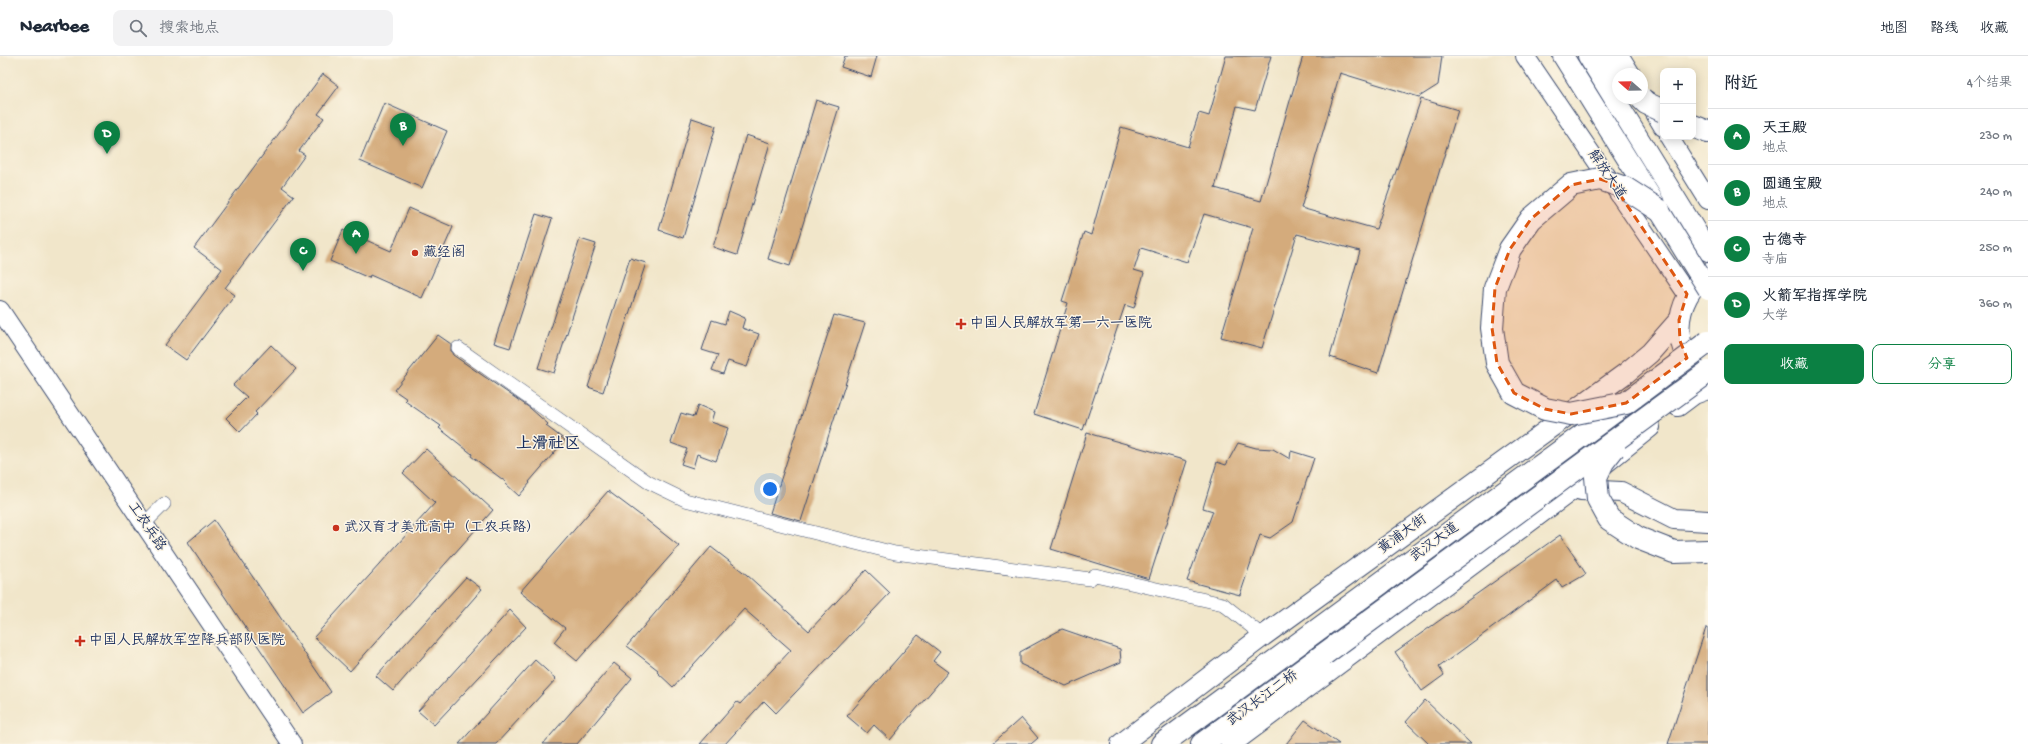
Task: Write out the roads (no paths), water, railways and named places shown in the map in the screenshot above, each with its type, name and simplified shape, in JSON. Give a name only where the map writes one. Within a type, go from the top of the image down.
[{"type":"highway","points":[[1602,56],[1613,68]]},
{"type":"highway","points":[[1648,104],[1660,110]]},
{"type":"highway","points":[[1696,127],[1708,132]]},
{"type":"highway","points":[[1626,403],[1571,414],[1545,410],[1514,393],[1497,364],[1492,328],[1494,288],[1510,249],[1531,219],[1571,185],[1600,179],[1625,188],[1659,210]]},
{"type":"highway","name":"武汉大道","points":[[1162,744],[1708,342]]},
{"type":"highway","name":"武汉大道","points":[[1323,655],[1708,372]]},
{"type":"highway","points":[[1624,433],[1603,462],[1596,477],[1598,499],[1609,519],[1638,538],[1674,552],[1708,551]]},
{"type":"highway","name":"武汉长江二桥","points":[[1202,744],[1323,655]]},
{"type":"main road","name":"解放大道","points":[[1563,56],[1708,289]]},
{"type":"main road","points":[[1588,56],[1708,250]]},
{"type":"main road","points":[[1708,272],[1698,280],[1687,294],[1679,320],[1680,341],[1688,359],[1700,374],[1708,380]]},
{"type":"main road","name":"黄浦大街","points":[[1121,744],[1263,636],[1626,373],[1650,353],[1679,320]]},
{"type":"main road","points":[[1231,744],[1573,489],[1694,394],[1708,389]]},
{"type":"main road","points":[[1573,489],[1621,492],[1674,518],[1708,521]]},
{"type":"street","name":"解放大道","points":[[1525,56],[1687,294]]},
{"type":"street","points":[[1620,56],[1627,68]]},
{"type":"street","points":[[1648,103],[1660,122]]},
{"type":"street","points":[[1671,140],[1708,200]]},
{"type":"street","name":"工农兵路","points":[[0,310],[292,744]]},
{"type":"street","name":"工农兵路","points":[[0,324],[282,744]]},
{"type":"street","points":[[458,348],[648,482],[685,500],[895,553],[1090,579],[1095,575],[1223,604],[1263,636]]},
{"type":"street","points":[[144,524],[164,504]]},
{"type":"place","name":"圆通宝殿","points":[[403,146]]},
{"type":"place","name":"火箭军指挥学院","points":[[107,154]]},
{"type":"place","name":"藏经阁","points":[[415,253]]},
{"type":"place","name":"天王殿","points":[[356,254]]},
{"type":"place","name":"古德寺","points":[[303,271]]},
{"type":"place","name":"中国人民解放军第一六一医院","points":[[961,324]]},
{"type":"place","name":"武汉育才美术高中（工农兵路）","points":[[336,528]]},
{"type":"place","name":"中国人民解放军空降兵部队医院","points":[[80,641]]},
{"type":"district","name":"上滑社区","points":[[548,445]]}]
